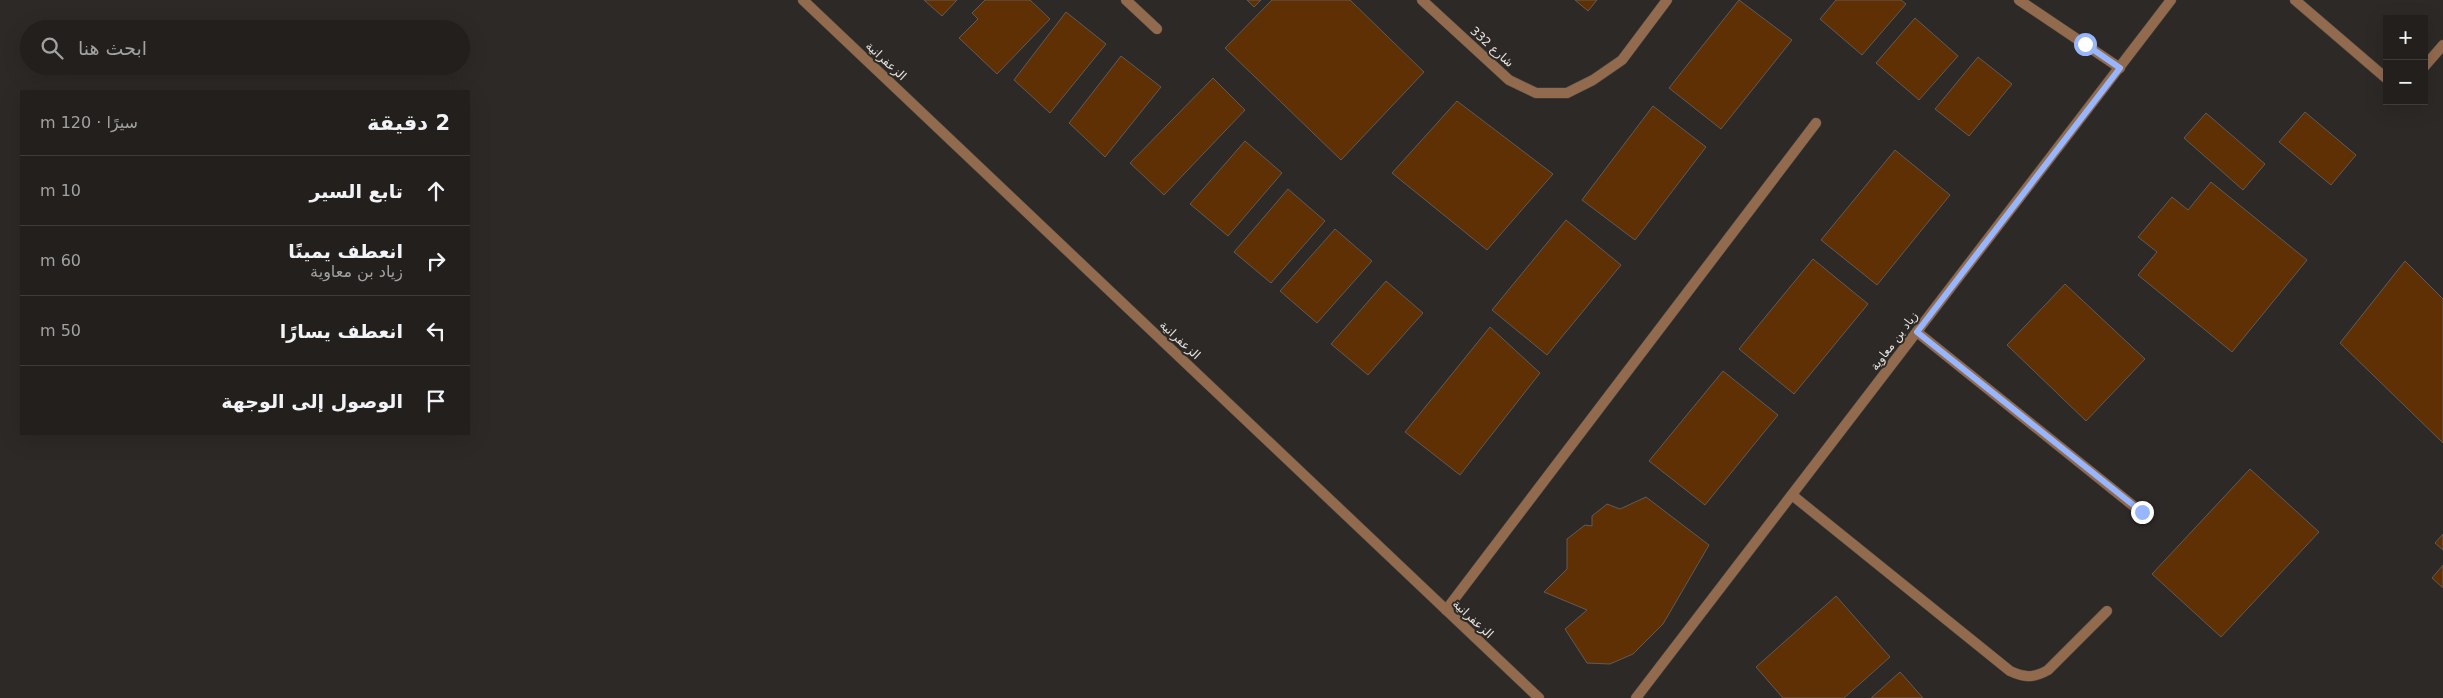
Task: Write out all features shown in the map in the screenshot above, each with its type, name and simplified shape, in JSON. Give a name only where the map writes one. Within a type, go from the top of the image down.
[{"type":"street","name":"الزعفرانية","points":[[803,0],[1540,698]]},
{"type":"street","points":[[1126,0],[1157,29]]},
{"type":"street","name":"شارع 332","points":[[1422,0],[1509,80],[1536,93],[1567,93],[1593,80],[1622,60],[1667,0]]},
{"type":"street","points":[[2019,0],[2120,68]]},
{"type":"street","name":"زياد بن معاوية","points":[[1636,698],[2171,0]]},
{"type":"street","points":[[2295,0],[2383,75]]},
{"type":"street","points":[[2428,62],[2443,45]]},
{"type":"street","points":[[1446,610],[1816,123]]},
{"type":"street","points":[[1917,332],[2142,512]]},
{"type":"street","points":[[1792,495],[2010,671],[2023,677],[2037,677],[2048,670],[2107,611]]},
{"type":"building","points":[[924,0],[957,0],[942,16]]},
{"type":"building","points":[[985,0],[1030,0],[1050,19],[997,74],[959,38],[978,19],[972,13]]},
{"type":"building","points":[[1247,0],[1261,0],[1254,7]]},
{"type":"building","points":[[1272,0],[1350,0],[1424,72],[1341,160],[1225,48]]},
{"type":"building","points":[[1575,0],[1597,0],[1588,11]]},
{"type":"building","points":[[1739,0],[1792,40],[1721,129],[1669,88]]},
{"type":"building","points":[[1836,0],[1901,0],[1906,4],[1862,55],[1820,19]]},
{"type":"building","points":[[1066,12],[1106,44],[1050,113],[1014,80]]},
{"type":"building","points":[[1915,18],[1958,56],[1919,100],[1876,63]]},
{"type":"building","points":[[1121,56],[1161,87],[1105,157],[1069,123]]},
{"type":"building","points":[[1978,57],[2012,84],[1969,136],[1935,109]]},
{"type":"building","points":[[1213,78],[1245,110],[1164,195],[1130,163]]},
{"type":"building","points":[[1457,101],[1553,174],[1487,250],[1392,173]]},
{"type":"building","points":[[1653,106],[1706,147],[1635,240],[1582,200]]},
{"type":"building","points":[[2305,112],[2356,155],[2331,185],[2279,142]]},
{"type":"building","points":[[2206,113],[2265,164],[2243,190],[2184,138]]},
{"type":"building","points":[[1245,141],[1282,173],[1228,236],[1190,204]]},
{"type":"building","points":[[1895,150],[1950,195],[1877,285],[1821,240]]},
{"type":"building","points":[[2211,182],[2307,260],[2232,352],[2138,275],[2157,252],[2138,237],[2172,197],[2188,210]]},
{"type":"building","points":[[1288,189],[1325,221],[1271,283],[1234,252]]},
{"type":"building","points":[[1566,220],[1621,265],[1547,355],[1492,310]]},
{"type":"building","points":[[1335,229],[1372,261],[1317,323],[1280,291]]},
{"type":"building","points":[[1813,259],[1868,304],[1794,394],[1739,349]]},
{"type":"building","points":[[2405,261],[2443,299],[2443,443],[2340,343]]},
{"type":"building","points":[[1386,281],[1423,313],[1368,375],[1331,344]]},
{"type":"building","points":[[2065,284],[2145,359],[2086,421],[2007,345]]},
{"type":"building","points":[[1490,327],[1540,373],[1460,475],[1405,432]]},
{"type":"building","points":[[1723,371],[1778,415],[1705,505],[1649,461]]},
{"type":"building","points":[[2250,469],[2319,532],[2221,637],[2152,574]]},
{"type":"building","points":[[1646,497],[1709,545],[1663,624],[1633,654],[1610,664],[1587,663],[1565,629],[1587,610],[1544,592],[1567,569],[1567,539],[1585,525],[1592,526],[1592,516],[1607,504],[1620,509]]},
{"type":"building","points":[[2443,534],[2443,550],[2435,543]]},
{"type":"building","points":[[2443,565],[2443,588],[2432,578]]},
{"type":"building","points":[[1836,596],[1890,657],[1844,698],[1783,698],[1756,667]]},
{"type":"building","points":[[1900,672],[1923,698],[1871,698]]},
{"type":"route","points":[[2085,44],[2120,68],[1917,332],[2142,512]]}]
